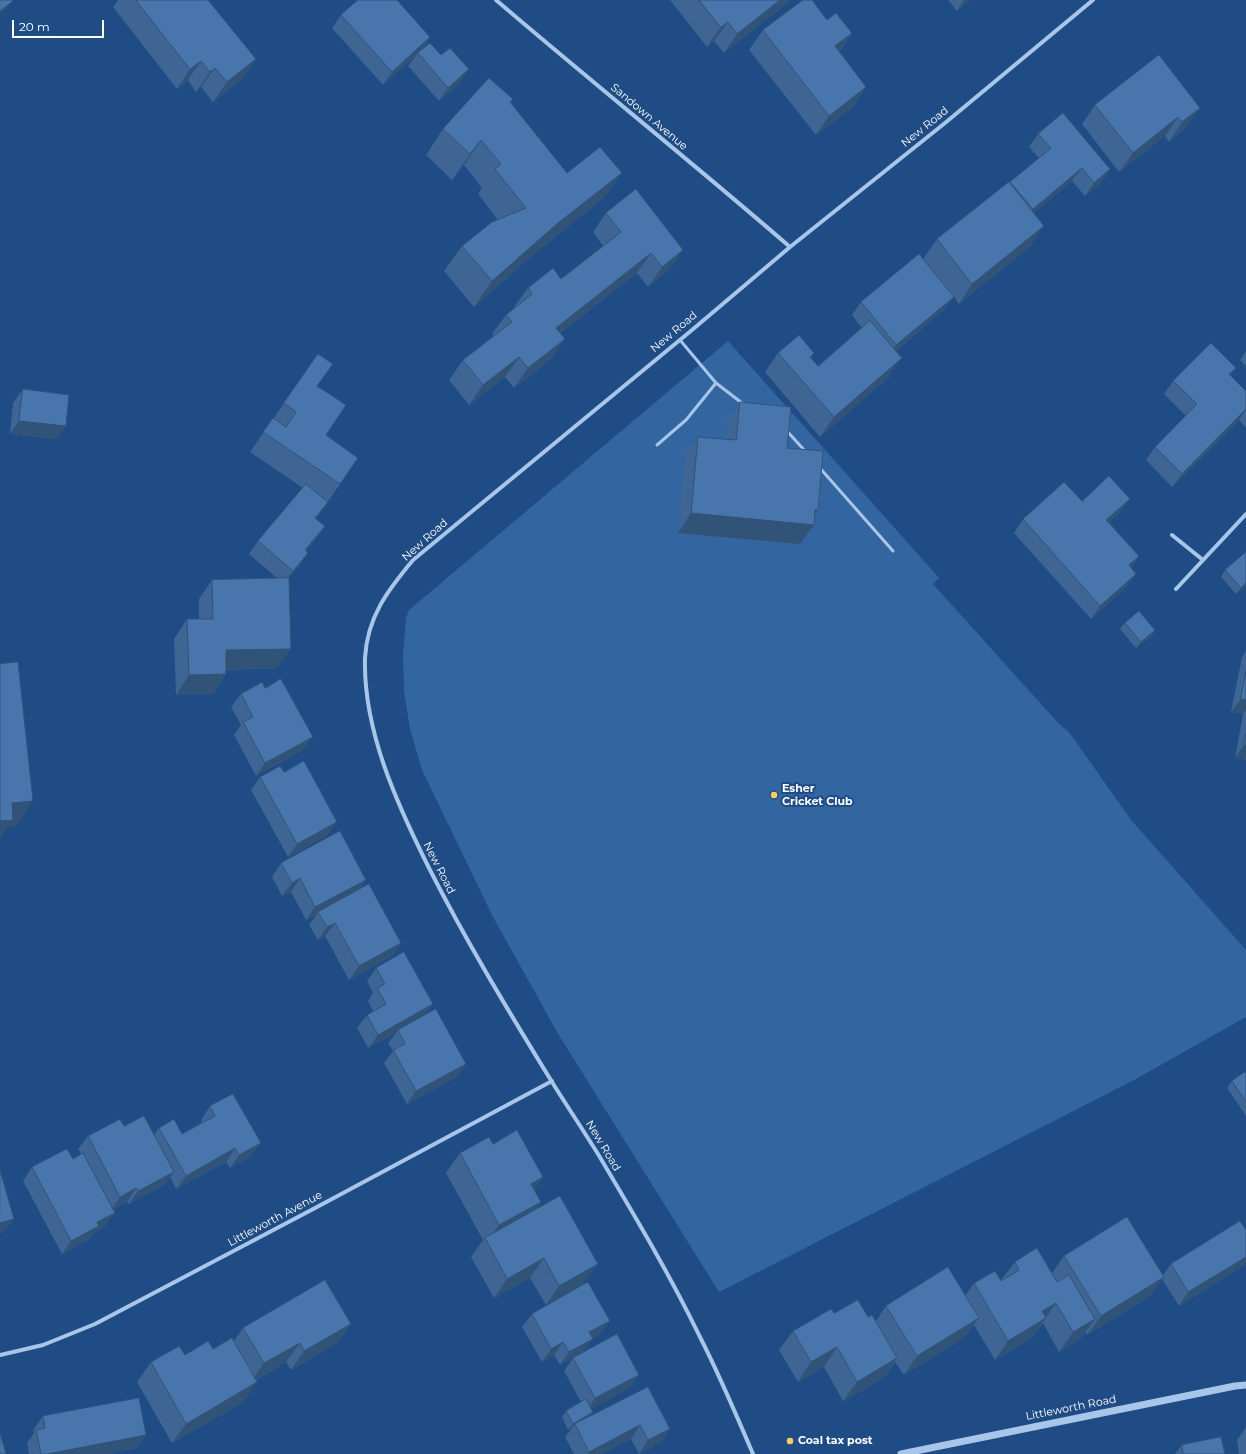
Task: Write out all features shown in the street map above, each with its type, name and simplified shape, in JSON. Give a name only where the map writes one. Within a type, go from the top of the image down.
[{"type":"street","name":"Sandown Avenue","points":[[496,0],[790,247]]},
{"type":"street","name":"New Road","points":[[753,1454],[732,1404],[696,1327],[649,1241],[480,962],[446,902],[399,806],[384,764],[373,726],[367,691],[365,656],[372,620],[391,587],[413,560],[680,340],[790,247],[945,123],[1093,0]]},
{"type":"street","points":[[1176,589],[1246,514]]},
{"type":"street","points":[[1172,535],[1203,560]]},
{"type":"street","name":"Littleworth Avenue","points":[[0,1355],[43,1345],[94,1324],[310,1211],[552,1081]]},
{"type":"street","name":"Littleworth Road","points":[[901,1454],[1246,1385]]},
{"type":"lane","points":[[680,340],[716,383],[742,403],[748,404]]},
{"type":"lane","points":[[657,444],[686,420],[716,383]]},
{"type":"lane","points":[[783,427],[809,456]]},
{"type":"lane","points":[[815,462],[893,551]]},
{"type":"shaded area","name":"Esher Cricket Club","points":[[728,341],[939,578],[933,584],[1059,724],[1069,732],[1131,820],[1246,950],[1246,1017],[1134,1080],[719,1292],[557,1032],[493,917],[422,770],[410,729],[404,691],[403,654],[406,618],[409,610]]},
{"type":"building","points":[[0,0],[12,0],[13,1],[0,11]]},
{"type":"building","points":[[136,0],[208,0],[256,59],[227,82],[215,68],[210,72],[201,61],[190,69]]},
{"type":"building","points":[[358,0],[397,0],[430,37],[392,72],[341,15]]},
{"type":"building","points":[[699,0],[780,0],[737,34],[728,22],[721,27]]},
{"type":"building","points":[[803,0],[812,0],[827,20],[836,13],[852,33],[835,46],[866,87],[829,116],[763,30]]},
{"type":"building","points":[[430,43],[441,55],[450,48],[469,69],[448,88],[418,53]]},
{"type":"building","points":[[1159,55],[1200,108],[1182,122],[1178,117],[1133,153],[1095,105]]},
{"type":"building","points":[[489,78],[513,99],[510,102],[567,173],[600,147],[622,173],[558,223],[492,281],[462,246],[492,222],[526,208],[495,169],[501,164],[481,140],[470,154],[443,129]]},
{"type":"building","points":[[1063,113],[1110,169],[1094,183],[1082,168],[1033,209],[1010,182],[1051,148],[1038,134]]},
{"type":"building","points":[[1009,182],[1044,226],[972,284],[937,239]]},
{"type":"building","points":[[636,189],[683,250],[662,267],[651,253],[556,328],[565,339],[528,368],[519,357],[483,385],[463,360],[512,322],[506,315],[532,294],[528,288],[553,268],[561,279],[621,232],[606,213]]},
{"type":"building","points":[[919,254],[954,297],[896,345],[861,302]]},
{"type":"building","points":[[870,321],[902,358],[834,417],[778,353],[799,335],[814,353],[810,357],[818,366]]},
{"type":"building","points":[[1211,343],[1236,368],[1229,374],[1246,391],[1246,409],[1182,474],[1155,447],[1197,404],[1173,381]]},
{"type":"building","points":[[318,354],[333,364],[317,386],[346,405],[326,435],[358,458],[340,484],[263,432],[273,418],[286,427],[296,412],[284,403]]},
{"type":"building","points":[[23,389],[69,395],[66,426],[19,421]]},
{"type":"building","points":[[740,402],[791,407],[787,448],[823,451],[818,510],[815,510],[814,525],[691,513],[698,437],[736,440]]},
{"type":"building","points":[[1109,476],[1130,499],[1106,520],[1139,556],[1129,565],[1136,574],[1100,606],[1023,519],[1064,482],[1082,501]]},
{"type":"building","points":[[306,484],[328,502],[315,518],[325,526],[305,550],[308,553],[293,571],[258,541]]},
{"type":"building","points":[[1246,552],[1246,583],[1241,588],[1225,570]]},
{"type":"building","points":[[289,578],[291,649],[226,650],[226,674],[189,675],[187,619],[213,619],[212,580]]},
{"type":"building","points":[[1139,611],[1155,630],[1141,642],[1125,623]]},
{"type":"building","points":[[18,662],[33,801],[12,803],[13,820],[0,821],[0,664]]},
{"type":"building","points":[[1246,671],[1246,700],[1241,699]]},
{"type":"building","points":[[281,679],[313,737],[265,763],[243,722],[253,717],[241,694],[262,682],[265,688]]},
{"type":"building","points":[[1246,734],[1246,745],[1244,745]]},
{"type":"building","points":[[304,761],[337,822],[297,844],[260,777],[280,766],[284,772]]},
{"type":"building","points":[[340,831],[366,880],[315,907],[300,878],[292,883],[281,863]]},
{"type":"building","points":[[369,884],[401,943],[359,966],[335,923],[327,927],[318,912]]},
{"type":"building","points":[[404,952],[433,1004],[378,1035],[367,1015],[386,1004],[377,988],[385,984],[376,968]]},
{"type":"building","points":[[436,1009],[466,1064],[416,1091],[393,1050],[405,1044],[398,1030]]},
{"type":"building","points":[[1245,1072],[1246,1073],[1246,1102],[1232,1081]]},
{"type":"building","points":[[233,1094],[261,1143],[239,1155],[235,1148],[186,1176],[159,1128],[174,1119],[182,1134],[215,1116],[210,1106]]},
{"type":"building","points":[[144,1116],[174,1172],[138,1191],[136,1188],[120,1197],[88,1136],[120,1119],[124,1126]]},
{"type":"building","points":[[517,1130],[543,1177],[531,1184],[541,1202],[499,1225],[460,1153],[489,1137],[493,1144]]},
{"type":"building","points":[[67,1149],[73,1159],[83,1153],[115,1213],[97,1222],[99,1226],[71,1241],[32,1167]]},
{"type":"building","points":[[0,1170],[14,1219],[0,1223]]},
{"type":"building","points":[[560,1196],[598,1264],[559,1286],[544,1258],[507,1279],[485,1238]]},
{"type":"building","points":[[1127,1217],[1164,1277],[1101,1316],[1064,1256]]},
{"type":"building","points":[[1240,1221],[1246,1230],[1246,1257],[1188,1292],[1171,1264]]},
{"type":"building","points":[[1037,1248],[1057,1282],[1069,1275],[1095,1319],[1073,1332],[1056,1303],[1042,1311],[1046,1318],[1008,1341],[974,1283],[995,1271],[1001,1281],[1019,1270],[1015,1262]]},
{"type":"building","points":[[948,1267],[979,1318],[917,1356],[886,1306]]},
{"type":"building","points":[[325,1280],[351,1324],[304,1351],[300,1343],[264,1363],[243,1328]]},
{"type":"building","points":[[588,1282],[610,1321],[589,1332],[593,1339],[569,1352],[563,1342],[551,1349],[532,1314]]},
{"type":"building","points":[[858,1300],[868,1317],[872,1315],[897,1358],[857,1382],[837,1347],[811,1362],[793,1331],[831,1309],[834,1313]]},
{"type":"building","points":[[617,1334],[639,1375],[595,1398],[573,1358]]},
{"type":"building","points":[[232,1338],[257,1382],[186,1424],[151,1362],[179,1346],[185,1355],[208,1341],[213,1349]]},
{"type":"building","points":[[648,1387],[670,1429],[648,1440],[640,1425],[589,1452],[575,1424]]},
{"type":"building","points":[[139,1398],[146,1435],[41,1454],[36,1430],[45,1428],[43,1416]]},
{"type":"building","points":[[586,1399],[593,1412],[573,1424],[566,1411]]},
{"type":"building","points":[[0,1433],[6,1454],[0,1454]]},
{"type":"building","points":[[1221,1437],[1225,1454],[1183,1454],[1182,1445]]},
{"type":"place","name":"Esher Cricket Club","points":[[774,795]]},
{"type":"place","name":"Coal tax post","points":[[790,1441]]}]
